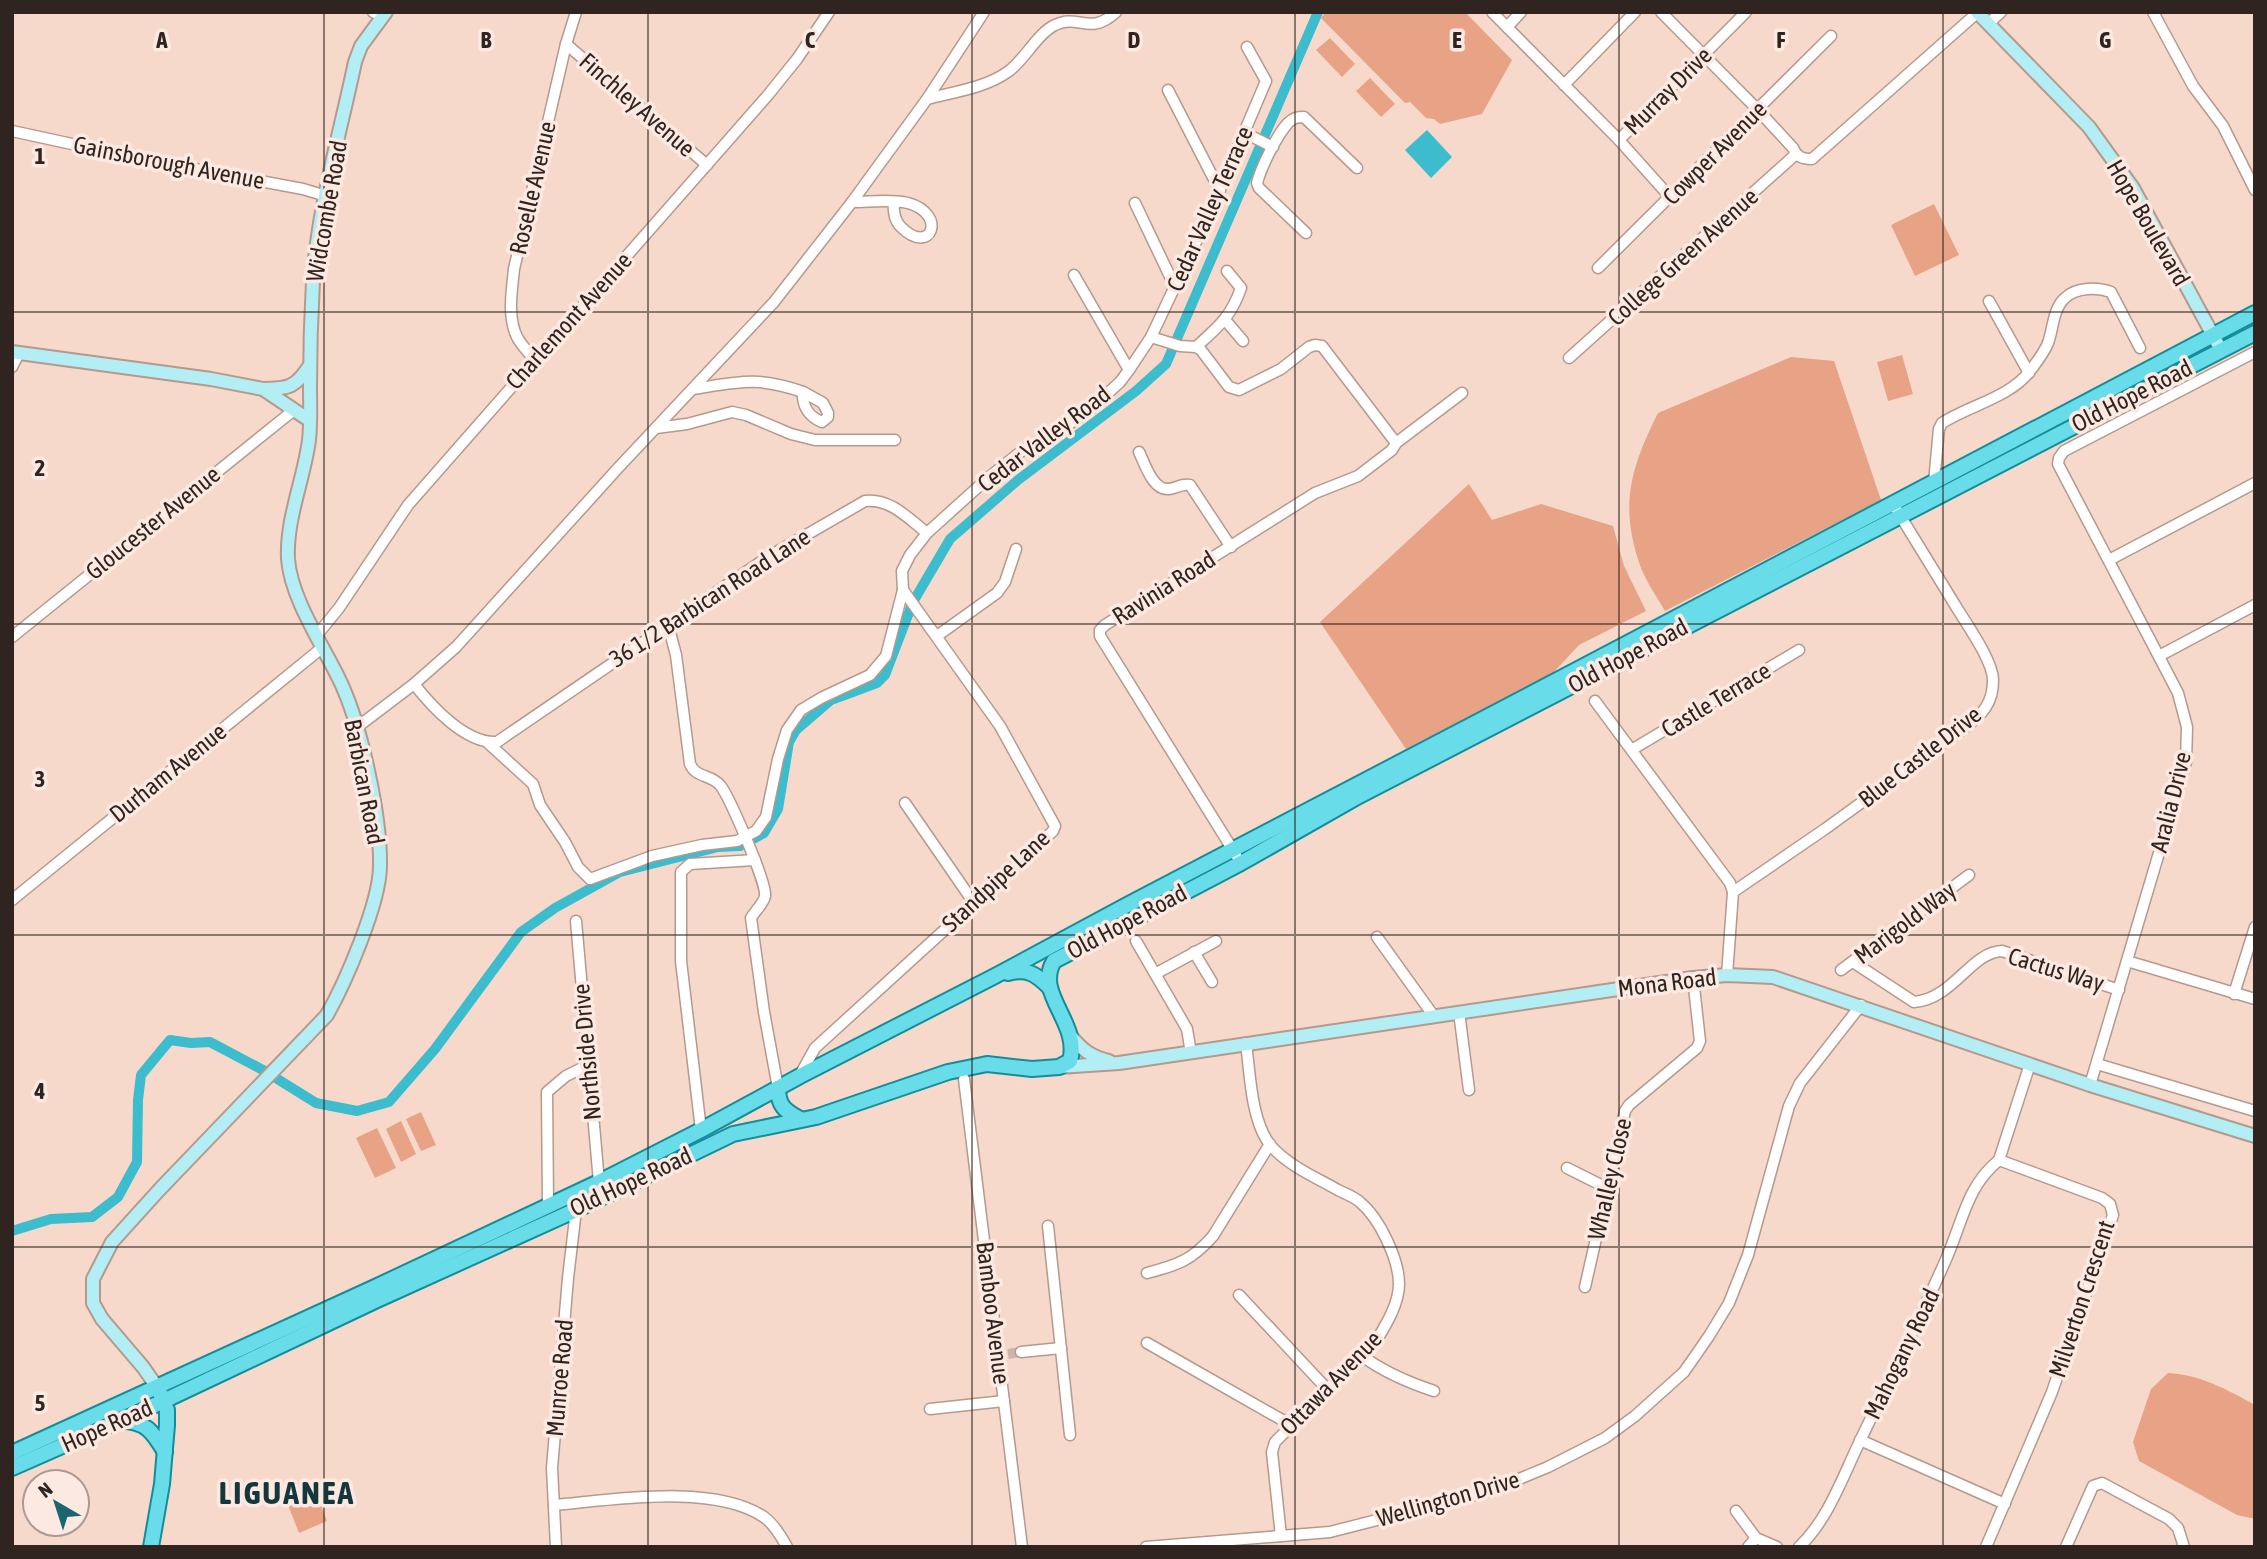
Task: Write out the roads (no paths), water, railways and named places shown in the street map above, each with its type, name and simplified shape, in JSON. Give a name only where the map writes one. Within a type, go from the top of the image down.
[{"type":"main road","name":"Old Hope Road","points":[[1897,510],[1934,482],[2255,313]]},
{"type":"main road","name":"Old Hope Road","points":[[154,1388],[599,1182],[1129,904],[1237,857],[1360,796],[1897,510],[2255,333]]},
{"type":"main road","name":"Old Hope Road","points":[[1070,1035],[1049,986],[1049,969],[1054,961],[1237,857]]},
{"type":"main road","points":[[995,976],[1019,970],[1035,973],[1049,986]]},
{"type":"main road","points":[[1059,1067],[1070,1060],[1073,1051],[1070,1035]]},
{"type":"main road","name":"Old Hope Road","points":[[164,1401],[576,1210],[733,1134],[816,1117],[882,1093],[987,1064],[1032,1069],[1059,1067]]},
{"type":"main road","points":[[778,1088],[780,1105],[800,1119]]},
{"type":"main road","points":[[151,1547],[167,1416],[164,1401],[154,1388]]},
{"type":"main road","name":"Hope Road","points":[[12,1452],[154,1388]]},
{"type":"main road","name":"Hope Road","points":[[12,1468],[164,1401]]},
{"type":"main road","points":[[121,1420],[141,1423],[164,1452]]},
{"type":"street","name":"Roselle Avenue","points":[[535,360],[518,338],[513,323],[511,300],[514,269],[566,44],[576,12]]},
{"type":"street","name":"Charlemont Avenue","points":[[320,641],[408,505],[708,165],[797,59],[829,12]]},
{"type":"street","points":[[356,728],[414,684],[456,647],[774,302],[852,202],[927,99],[984,12]]},
{"type":"street","points":[[927,99],[978,86],[1008,72],[1046,31],[1059,23],[1096,25],[1103,23],[1116,12]]},
{"type":"street","points":[[1492,12],[1619,140],[1670,197]]},
{"type":"street","points":[[1507,27],[1521,12]]},
{"type":"street","points":[[1564,85],[1635,12]]},
{"type":"street","points":[[1661,12],[1758,110],[1793,148],[1796,155]]},
{"type":"street","name":"Murray Drive","points":[[1619,140],[1746,12]]},
{"type":"street","points":[[1988,24],[2001,12]]},
{"type":"street","points":[[2153,12],[2193,86],[2223,126],[2255,190]]},
{"type":"street","name":"Widcombe Road","points":[[309,421],[313,279],[319,229],[355,62],[361,46],[381,13]]},
{"type":"street","name":"Hope Boulevard","points":[[1977,13],[2089,127],[2133,188],[2221,350]]},
{"type":"street","name":"College Green Avenue","points":[[1569,358],[1796,155],[1803,159],[1812,159],[1977,13]]},
{"type":"street","name":"Cowper Avenue","points":[[1598,268],[1831,36]]},
{"type":"street","name":"Finchley Avenue","points":[[566,44],[708,165]]},
{"type":"street","name":"Cedar Valley Terrace","points":[[1151,337],[1220,191],[1266,81],[1247,47]]},
{"type":"street","points":[[1168,90],[1220,191]]},
{"type":"street","points":[[1307,233],[1259,188],[1257,183],[1273,147],[1288,123],[1296,117],[1304,117],[1357,168]]},
{"type":"street","name":"Gainsborough Avenue","points":[[12,131],[146,160],[303,189],[326,196]]},
{"type":"street","points":[[1245,133],[1273,147]]},
{"type":"street","points":[[852,202],[894,202]]},
{"type":"street","points":[[1135,203],[1175,287]]},
{"type":"street","points":[[1196,347],[1226,321],[1241,288],[1227,271]]},
{"type":"street","points":[[1074,275],[1129,370]]},
{"type":"street","points":[[1934,482],[1939,429],[1942,423],[2013,387],[2029,373],[2047,345],[2063,298],[2075,292],[2099,287],[2111,292],[2140,348]]},
{"type":"street","points":[[1989,301],[2029,373]]},
{"type":"street","points":[[1226,321],[1243,341]]},
{"type":"street","points":[[1151,337],[1201,350],[1229,387],[1239,390],[1281,369],[1309,347],[1322,346],[1396,443]]},
{"type":"street","name":"Cedar Valley Road","points":[[927,533],[1023,450],[1065,427],[1093,407],[1120,383],[1151,337]]},
{"type":"street","points":[[12,367],[16,352],[211,379],[263,389],[281,389],[300,381],[310,365]]},
{"type":"street","name":"Aralia Drive","points":[[2091,1085],[2186,762],[2187,727],[2178,693],[2058,464],[2059,458],[2064,452],[2255,352]]},
{"type":"street","points":[[692,389],[750,380],[781,385],[803,393]]},
{"type":"street","points":[[263,389],[309,421]]},
{"type":"street","name":"Ravinia Road","points":[[1237,857],[1100,636],[1100,630],[1315,494],[1358,476],[1462,393]]},
{"type":"street","name":"Gloucester Avenue","points":[[12,637],[294,410]]},
{"type":"street","points":[[656,428],[687,424],[732,412],[815,440],[895,440]]},
{"type":"street","name":"Barbican Road","points":[[154,1388],[143,1367],[102,1319],[93,1303],[93,1279],[113,1242],[160,1189],[327,1015],[344,982],[373,904],[380,868],[376,819],[356,728],[342,686],[293,586],[288,560],[290,524],[306,456],[309,421]]},
{"type":"street","points":[[1139,452],[1156,485],[1161,489],[1191,485],[1231,547]]},
{"type":"street","points":[[2109,560],[2255,483]]},
{"type":"street","name":"36 1/2 Barbican Road Lane","points":[[493,742],[768,557],[865,501],[887,503],[927,533]]},
{"type":"street","name":"Blue Castle Drive","points":[[1733,892],[1967,726],[1978,717],[1991,699],[1994,680],[1991,669],[1897,510]]},
{"type":"street","points":[[414,684],[451,722],[480,741],[493,742],[533,784],[540,804],[578,867],[590,879],[652,856],[702,845],[737,841],[756,831],[766,817],[787,730],[801,710],[870,675],[886,656],[903,590],[902,571],[910,555],[927,533]]},
{"type":"street","points":[[937,636],[997,593],[1005,582],[1016,549]]},
{"type":"street","name":"Standpipe Lane","points":[[800,1076],[815,1048],[1053,831],[1055,826],[1000,726],[903,590]]},
{"type":"street","points":[[2159,656],[2255,605]]},
{"type":"street","points":[[668,625],[676,654],[690,764],[698,775],[715,780],[726,794],[766,893],[751,918],[778,1088]]},
{"type":"street","name":"Durham Avenue","points":[[12,900],[320,641]]},
{"type":"street","name":"Castle Terrace","points":[[1633,750],[1799,650]]},
{"type":"street","points":[[1595,701],[1725,875],[1733,892],[1727,975]]},
{"type":"street","points":[[905,803],[974,903]]},
{"type":"street","points":[[701,1130],[681,961],[681,872],[690,864],[754,858]]},
{"type":"street","name":"Marigold Way","points":[[1841,970],[1969,875]]},
{"type":"street","name":"Northside Drive","points":[[576,922],[599,1182]]},
{"type":"street","points":[[2234,994],[2255,927]]},
{"type":"street","points":[[1377,937],[1433,1015]]},
{"type":"street","points":[[1155,974],[1216,941]]},
{"type":"street","points":[[1136,942],[1186,1029],[1191,1053]]},
{"type":"street","name":"Cactus Way","points":[[1853,962],[1914,1002],[1922,1002],[1952,986],[1984,956],[2001,951],[2119,990]]},
{"type":"street","points":[[1194,953],[1212,982]]},
{"type":"street","points":[[2127,961],[2255,999]]},
{"type":"street","name":"Mona Road","points":[[1059,1067],[1119,1063],[1191,1053],[1693,978],[1727,975],[1773,977],[2091,1085],[2255,1136]]},
{"type":"street","name":"Whalley Close","points":[[1585,1287],[1625,1111],[1697,1048],[1700,1041],[1693,978]]},
{"type":"street","name":"Wellington Drive","points":[[1146,1547],[1330,1532],[1490,1492],[1605,1438],[1684,1372],[1729,1303],[1748,1255],[1789,1106],[1800,1083],[1861,1005]]},
{"type":"street","points":[[1459,1012],[1469,1090]]},
{"type":"street","points":[[1070,1035],[1084,1052],[1119,1063]]},
{"type":"street","name":"Ottawa Avenue","points":[[1246,1043],[1254,1104],[1270,1144],[1289,1163],[1360,1202],[1387,1241],[1399,1285],[1389,1320],[1378,1338],[1275,1442],[1272,1451],[1281,1536]]},
{"type":"street","points":[[1999,1160],[2030,1064]]},
{"type":"street","points":[[2097,1064],[2255,1111]]},
{"type":"street","points":[[548,1205],[547,1092],[566,1076],[588,1065]]},
{"type":"street","name":"Bamboo Avenue","points":[[964,1079],[1003,1354],[1004,1401],[1022,1547]]},
{"type":"street","points":[[1147,1273],[1177,1266],[1202,1248],[1213,1236],[1270,1144]]},
{"type":"street","name":"Mahogany Road","points":[[1799,1547],[1815,1528],[1832,1499],[1921,1317],[1974,1185],[1999,1160]]},
{"type":"street","name":"Milverton Crescent","points":[[1999,1160],[2102,1198],[2110,1204],[2113,1215],[2052,1392],[2005,1504]]},
{"type":"street","points":[[1566,1168],[1607,1188]]},
{"type":"street","name":"Munroe Road","points":[[556,1547],[552,1468],[576,1210]]},
{"type":"street","points":[[1048,1226],[1070,1435]]},
{"type":"street","points":[[1240,1295],[1327,1389]]},
{"type":"street","points":[[1147,1343],[1291,1425]]},
{"type":"street","points":[[1021,1352],[1061,1348]]},
{"type":"street","points":[[1361,1355],[1394,1376],[1434,1391]]},
{"type":"street","points":[[930,1409],[1004,1401]]},
{"type":"street","points":[[1860,1440],[2005,1504],[1986,1547]]},
{"type":"street","points":[[2066,1547],[2093,1486],[2102,1483],[2169,1519],[2178,1528],[2184,1547]]},
{"type":"street","points":[[554,1505],[660,1497],[713,1499],[746,1507],[767,1519],[787,1547]]},
{"type":"street","points":[[1737,1511],[1756,1538],[1777,1547]]},
{"type":"street","points":[[1748,1547],[1756,1538]]},
{"type":"water","points":[[1427,130],[1452,157],[1431,178],[1405,150]]},
{"type":"waterway","points":[[12,1231],[51,1219],[92,1217],[118,1197],[137,1162],[141,1075],[170,1040],[210,1042],[263,1070],[316,1103],[357,1111],[389,1102],[435,1049],[521,932],[555,908],[620,872],[718,847],[740,846],[764,833],[778,809],[789,742],[796,730],[831,700],[877,683],[885,675],[913,602],[950,539],[1018,480],[1136,391],[1166,364],[1318,12]]},
{"type":"tunnel","points":[[1008,1354],[1021,1352]]},
{"type":"district","name":"LIGUANEA","points":[[287,1493]]}]
